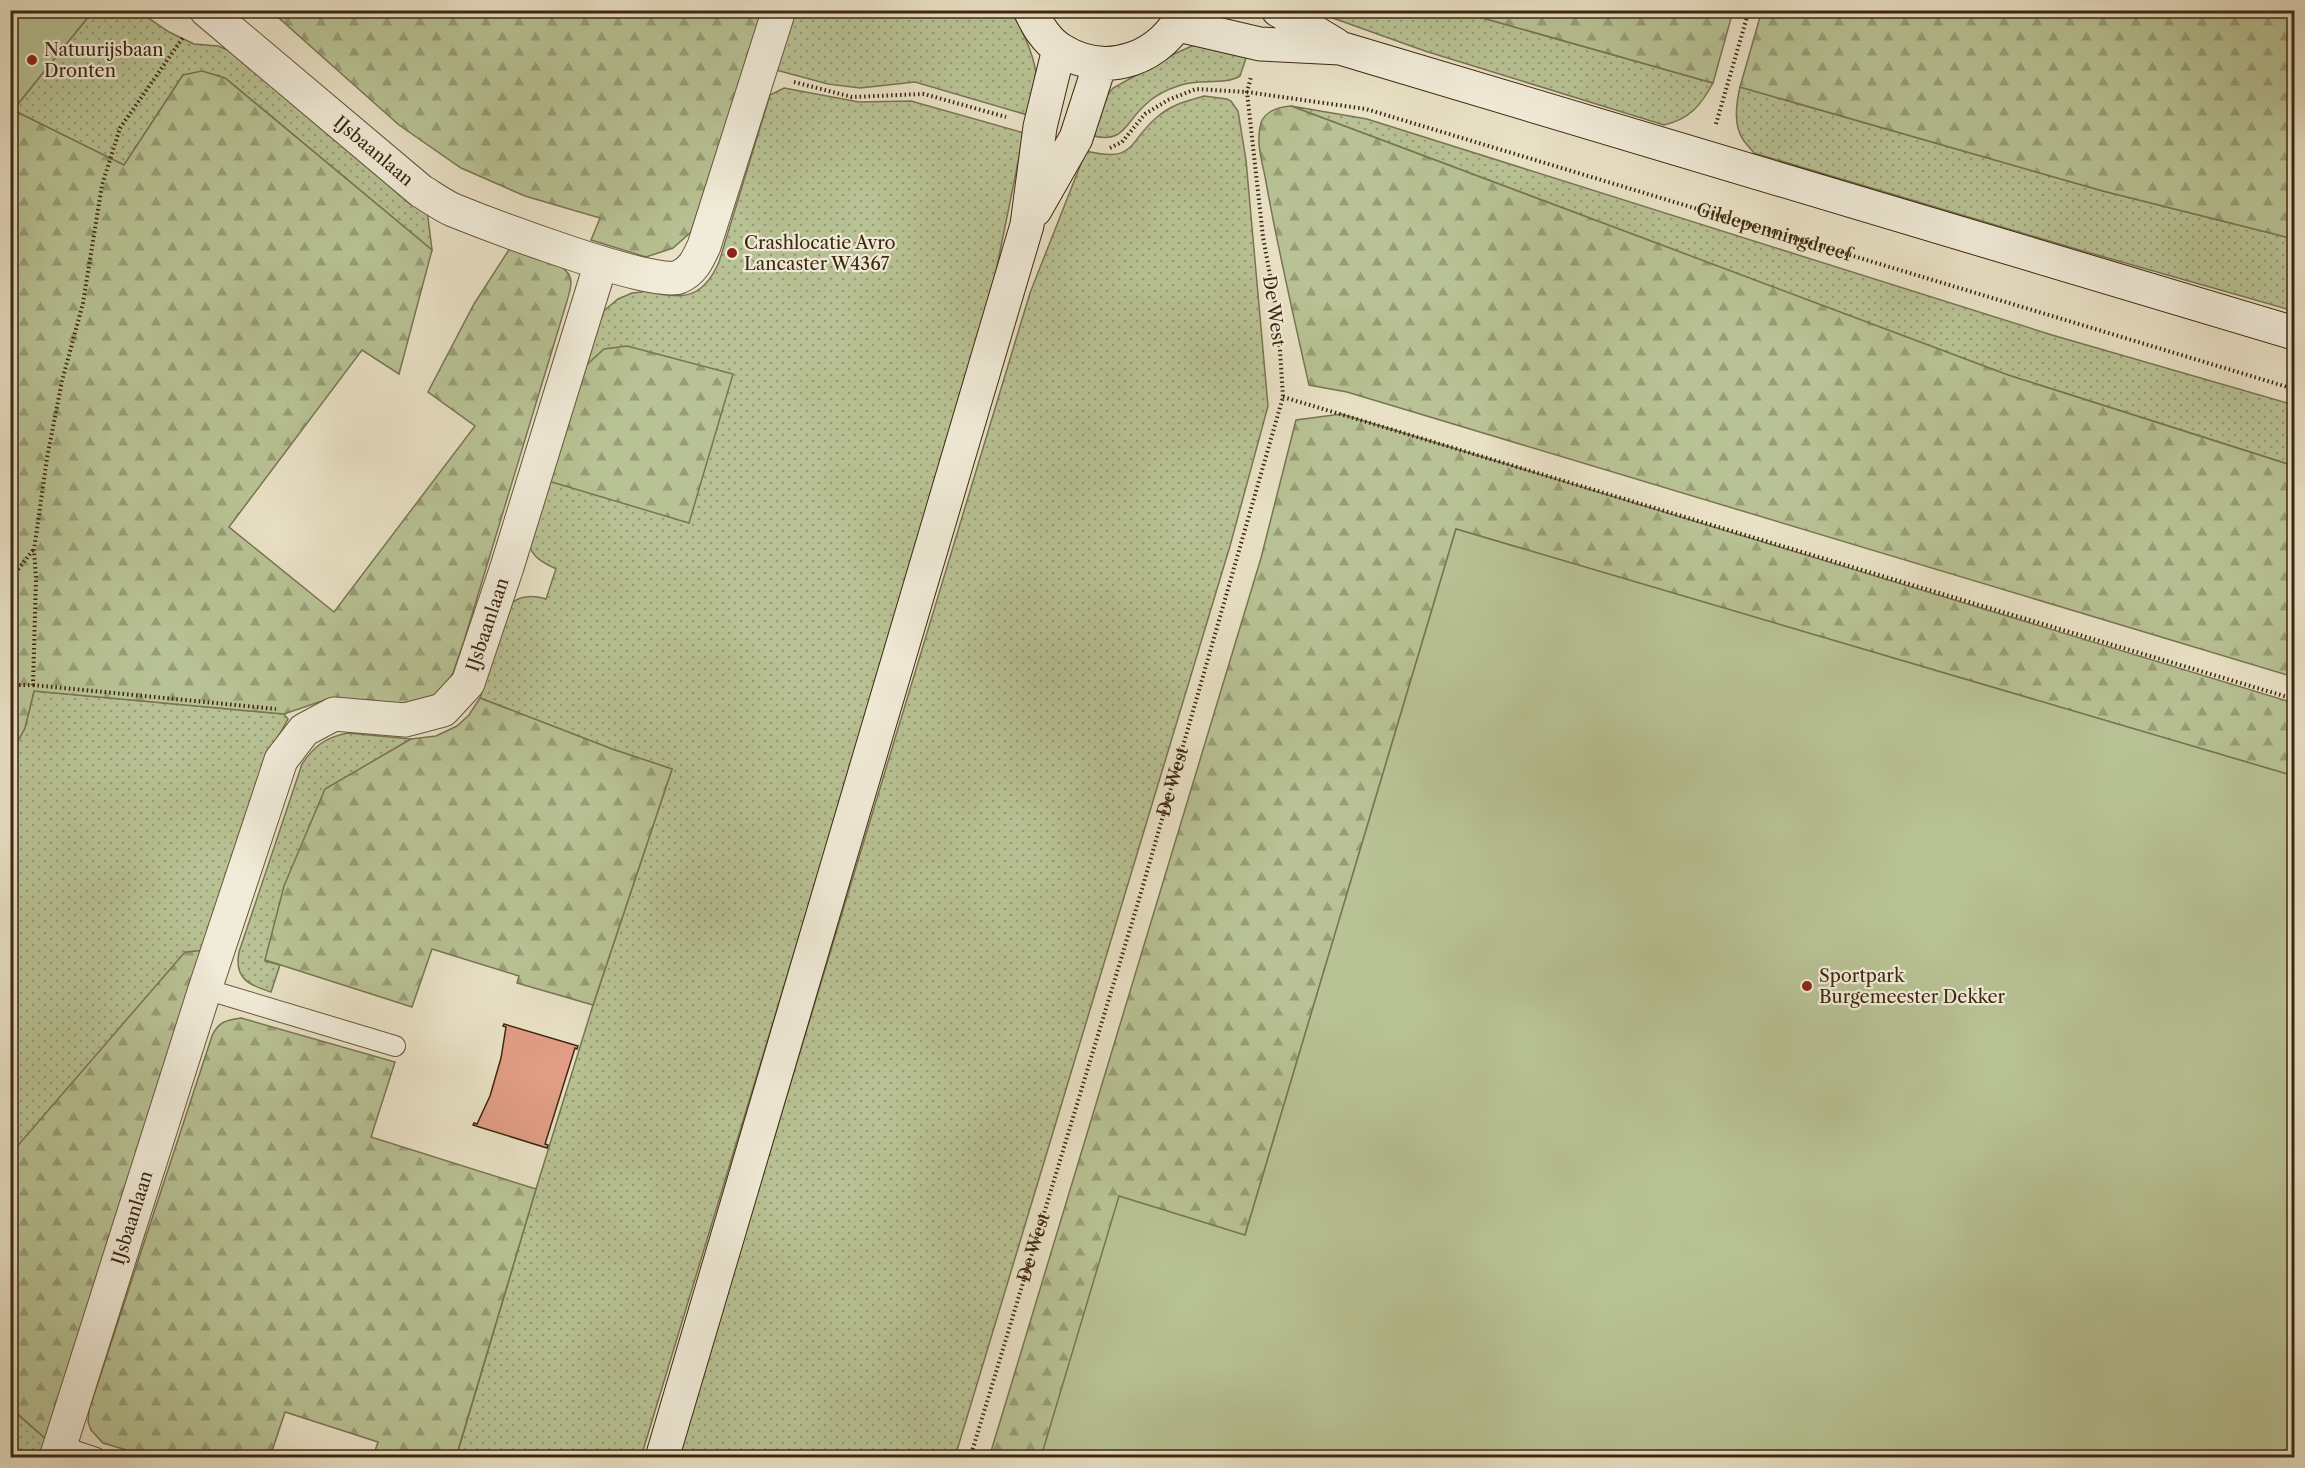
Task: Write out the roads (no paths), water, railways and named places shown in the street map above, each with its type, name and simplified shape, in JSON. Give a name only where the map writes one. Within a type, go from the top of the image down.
[{"type":"main road","name":"IJsbaanlaan","points":[[197,20],[421,191],[450,209],[601,263],[662,278],[678,278],[696,265],[705,246],[779,10]]},
{"type":"main road","points":[[1030,10],[1039,29],[1059,49],[1079,59],[1100,64],[1130,61],[1157,47],[1182,18],[1260,44],[1340,48],[2295,333]]},
{"type":"main road","points":[[1278,10],[1340,48]]},
{"type":"main road","points":[[662,1458],[1027,225],[1040,127],[1059,49]]},
{"type":"main road","points":[[1027,225],[1076,138],[1100,64]]},
{"type":"main road","name":"IJsbaanlaan","points":[[58,1452],[205,989],[281,760],[304,730],[333,714],[405,720],[443,710],[468,683],[507,567],[601,263]]},
{"type":"lane","points":[[205,989],[395,1046]]},
{"type":"lane","name":"IJsbaanlaan","points":[[58,1452],[96,1458]]},
{"type":"place","name":"Natuurijsbaan Dronten","points":[[32,60]]},
{"type":"place","name":"Crashlocatie Avro Lancaster W4367","points":[[732,253]]},
{"type":"place","name":"Sportpark Burgemeester Dekker","points":[[1807,986]]}]
